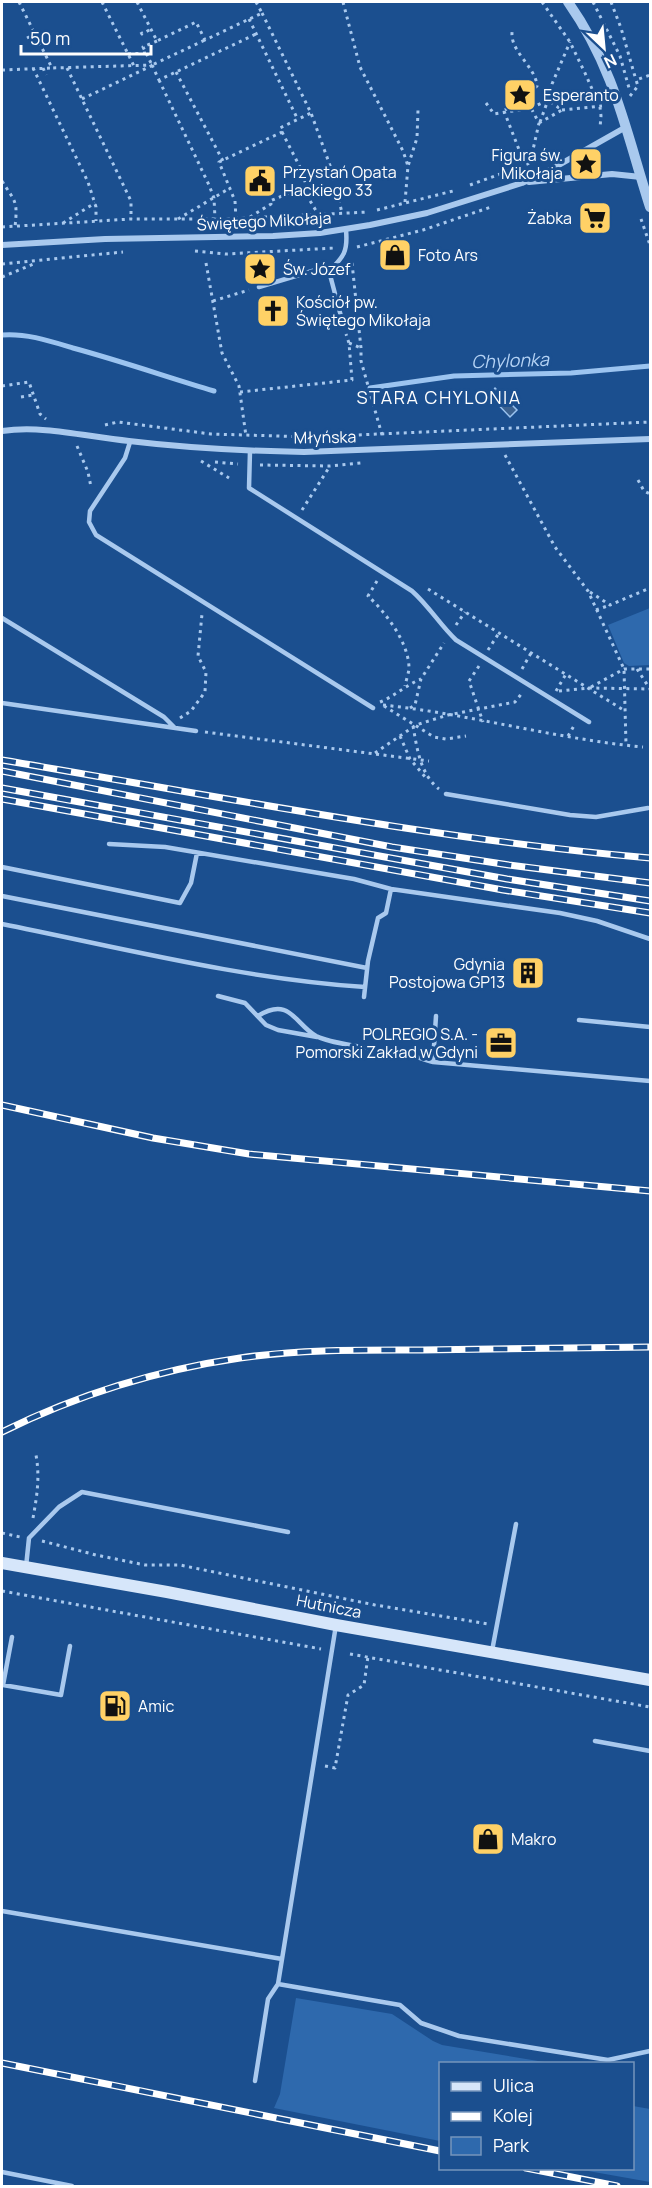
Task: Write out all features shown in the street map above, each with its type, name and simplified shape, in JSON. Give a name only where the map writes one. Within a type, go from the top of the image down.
[{"type":"main road","name":"Hutnicza","points":[[2,1563],[651,1680]]},
{"type":"street","points":[[570,2],[588,30],[612,81],[651,207]]},
{"type":"street","name":"Świętego Mikołaja","points":[[2,246],[105,239],[273,236],[346,230],[427,213],[522,183],[627,127]]},
{"type":"street","name":"Świętego Mikołaja","points":[[522,183],[612,174],[642,178]]},
{"type":"street","name":"Młyńska","points":[[2,431],[19,428],[130,442],[250,451],[315,452],[651,439]]},
{"type":"lane","points":[[328,271],[344,256],[346,230]]},
{"type":"lane","points":[[259,287],[319,269],[328,271]]},
{"type":"lane","points":[[328,271],[343,324]]},
{"type":"lane","points":[[130,442],[125,458],[90,511],[89,522],[96,535],[373,708]]},
{"type":"lane","points":[[250,451],[249,488],[412,591],[425,602],[443,628],[450,634],[589,722]]},
{"type":"lane","points":[[2,618],[170,721],[174,727]]},
{"type":"lane","points":[[2,704],[196,731]]},
{"type":"lane","points":[[446,794],[570,815],[596,817],[648,808]]},
{"type":"lane","points":[[109,844],[165,847],[354,879],[392,890],[578,916],[651,939]]},
{"type":"lane","points":[[2,867],[180,903],[191,883],[197,853]]},
{"type":"lane","points":[[364,997],[367,968],[378,918],[386,913],[392,890]]},
{"type":"lane","points":[[2,896],[367,968]]},
{"type":"lane","points":[[2,924],[242,972],[291,980],[365,987]]},
{"type":"lane","points":[[218,996],[245,1003],[266,1025],[278,1029],[405,1053],[433,1062],[651,1081]]},
{"type":"lane","points":[[258,1016],[269,1010],[290,1012],[310,1031],[323,1038]]},
{"type":"lane","points":[[433,1062],[436,1016]]},
{"type":"lane","points":[[579,1020],[651,1027]]},
{"type":"lane","points":[[26,1567],[29,1538],[59,1507],[82,1492],[288,1532]]},
{"type":"lane","points":[[492,1652],[516,1524]]},
{"type":"lane","points":[[255,2081],[268,1999],[278,1984],[336,1625]]},
{"type":"lane","points":[[12,1637],[3,1685],[61,1695],[70,1646]]},
{"type":"lane","points":[[595,1741],[651,1752]]},
{"type":"lane","points":[[2,1911],[282,1959]]},
{"type":"lane","points":[[278,1984],[400,2006],[421,2023],[459,2036],[608,2060],[651,2051]]},
{"type":"lane","points":[[2,2172],[72,2187]]},
{"type":"path","points":[[19,2],[52,68]]},
{"type":"path","points":[[102,2],[134,66]]},
{"type":"path","points":[[137,2],[157,41]]},
{"type":"path","points":[[256,2],[312,113],[332,171],[342,213]]},
{"type":"path","points":[[343,2],[360,67],[403,151],[408,166]]},
{"type":"path","points":[[542,2],[570,42],[600,107],[599,127]]},
{"type":"path","points":[[593,2],[620,56],[631,96],[638,86],[621,28],[610,2]]},
{"type":"path","points":[[82,99],[262,13]]},
{"type":"path","points":[[249,19],[298,120]]},
{"type":"path","points":[[205,40],[196,22],[143,47],[214,198],[215,219]]},
{"type":"path","points":[[504,111],[537,86],[536,77],[514,44],[513,28]]},
{"type":"path","points":[[141,32],[142,34],[151,30]]},
{"type":"path","points":[[27,38],[35,34]]},
{"type":"path","points":[[159,80],[256,34]]},
{"type":"path","points":[[471,185],[530,163],[539,123],[570,42]]},
{"type":"path","points":[[128,54],[146,53]]},
{"type":"path","points":[[2,69],[152,65]]},
{"type":"path","points":[[43,68],[46,75]]},
{"type":"path","points":[[67,68],[131,201],[131,219]]},
{"type":"path","points":[[33,69],[88,182],[95,203],[96,221]]},
{"type":"path","points":[[176,72],[223,160]]},
{"type":"path","points":[[636,80],[651,75]]},
{"type":"path","points":[[486,103],[494,114],[531,108],[548,100]]},
{"type":"path","points":[[548,100],[562,110]]},
{"type":"path","points":[[539,123],[562,110],[600,107]]},
{"type":"path","points":[[531,108],[539,123]]},
{"type":"path","points":[[405,203],[408,166],[417,138],[418,110]]},
{"type":"path","points":[[504,111],[525,165]]},
{"type":"path","points":[[312,113],[280,128],[303,173],[309,199],[318,214]]},
{"type":"path","points":[[236,219],[235,201],[219,162],[282,132]]},
{"type":"path","points":[[2,181],[18,207],[15,226]]},
{"type":"path","points":[[249,218],[271,204],[270,201],[306,186]]},
{"type":"path","points":[[178,219],[230,188]]},
{"type":"path","points":[[2,227],[131,219],[236,219],[368,212],[460,189]]},
{"type":"path","points":[[63,223],[95,203]]},
{"type":"path","points":[[359,247],[423,230],[497,205]]},
{"type":"path","points":[[192,250],[226,254],[322,249]]},
{"type":"path","points":[[2,264],[124,252]]},
{"type":"path","points":[[2,277],[41,261]]},
{"type":"path","points":[[351,262],[361,361],[382,435]]},
{"type":"path","points":[[206,263],[222,353],[239,386],[246,436]]},
{"type":"path","points":[[213,301],[259,287]]},
{"type":"path","points":[[240,392],[352,380],[349,343],[346,334]]},
{"type":"path","points":[[349,343],[361,348]]},
{"type":"path","points":[[2,386],[29,382],[40,414],[51,420]]},
{"type":"path","points":[[21,397],[33,395]]},
{"type":"path","points":[[96,428],[118,422],[211,434],[311,437],[651,422]]},
{"type":"path","points":[[71,433],[88,472],[96,502]]},
{"type":"path","points":[[515,453],[505,454],[555,547],[588,591],[624,669],[626,746]]},
{"type":"path","points":[[201,461],[229,478]]},
{"type":"path","points":[[293,505],[301,511],[330,466],[365,463]]},
{"type":"path","points":[[257,474],[258,465]]},
{"type":"path","points":[[638,480],[645,491],[651,494]]},
{"type":"path","points":[[383,572],[368,596],[379,606],[402,641],[409,669],[405,686]]},
{"type":"path","points":[[426,588],[625,711]]},
{"type":"path","points":[[597,610],[651,588]]},
{"type":"path","points":[[588,591],[610,604]]},
{"type":"path","points":[[170,721],[183,717],[191,711],[205,692],[206,672],[198,656],[202,602]]},
{"type":"path","points":[[410,708],[415,705],[421,679],[465,612]]},
{"type":"path","points":[[483,722],[469,681],[499,632]]},
{"type":"path","points":[[517,677],[531,653]]},
{"type":"path","points":[[589,688],[624,669],[651,669]]},
{"type":"path","points":[[637,669],[650,689]]},
{"type":"path","points":[[551,698],[566,674]]},
{"type":"path","points":[[373,708],[376,702],[390,698],[405,686],[421,679]]},
{"type":"path","points":[[375,753],[414,725],[448,715],[515,702],[528,684]]},
{"type":"path","points":[[556,692],[589,688],[650,689]]},
{"type":"path","points":[[379,703],[434,737],[446,739],[466,736]]},
{"type":"path","points":[[383,705],[421,709],[483,722],[643,747]]},
{"type":"path","points":[[415,705],[421,709]]},
{"type":"path","points":[[414,725],[421,760],[429,781]]},
{"type":"path","points":[[196,731],[429,761]]},
{"type":"path","points":[[399,735],[417,770],[446,794]]},
{"type":"path","points":[[29,1538],[38,1488],[39,1471],[36,1455]]},
{"type":"path","points":[[2,1533],[145,1565],[180,1565],[375,1605],[497,1626]]},
{"type":"path","points":[[2,1591],[327,1650]]},
{"type":"path","points":[[351,1654],[651,1707]]},
{"type":"path","points":[[314,1764],[335,1768],[348,1695],[364,1685],[368,1656]]},
{"type":"green space","points":[[650,608],[650,665],[629,666],[624,663],[608,625]]},
{"type":"green space","points":[[296,1998],[392,2014],[442,2045],[544,2062],[439,2062],[439,2141],[274,2108],[280,2094]]},
{"type":"green space","points":[[634,2106],[650,2109],[650,2182],[583,2170],[634,2170]]},
{"type":"shaded area","points":[[495,388],[517,410],[510,417],[489,395]]},
{"type":"waterway","name":"Chylonka","points":[[2,335],[20,335],[47,340],[214,391]]},
{"type":"waterway","name":"Chylonka","points":[[370,388],[454,376],[571,373],[650,366]]},
{"type":"railway","points":[[2,760],[406,828],[487,840],[650,858]]},
{"type":"railway","points":[[2,771],[392,847],[650,883]]},
{"type":"railway","points":[[2,788],[507,879],[650,901]]},
{"type":"railway","points":[[2,799],[503,890],[650,913]]},
{"type":"railway","points":[[2,1105],[153,1138],[249,1154],[650,1191]]},
{"type":"railway","points":[[2,1432],[88,1395],[178,1369],[240,1358],[331,1351],[650,1347]]},
{"type":"railway","points":[[2,2063],[439,2151]]},
{"type":"railway","points":[[536,2170],[617,2186]]},
{"type":"place","name":"Esperanto","points":[[520,95]]},
{"type":"place","name":"Figura św. Mikołaja","points":[[586,164]]},
{"type":"place","name":"Przystań Opata Hackiego 33","points":[[260,181]]},
{"type":"place","name":"Żabka","points":[[595,218]]},
{"type":"place","name":"Foto Ars","points":[[395,255]]},
{"type":"place","name":"Św. Józef","points":[[260,269]]},
{"type":"place","name":"Kościół pw. Świętego Mikołaja","points":[[273,311]]},
{"type":"place","name":"Gdynia Postojowa GP13","points":[[528,973]]},
{"type":"place","name":"POLREGIO S.A. - Pomorski Zakład w Gdyni","points":[[501,1043]]},
{"type":"place","name":"Amic","points":[[115,1706]]},
{"type":"place","name":"Makro","points":[[488,1839]]},
{"type":"district","name":"STARA CHYLONIA","points":[[439,397]]}]
